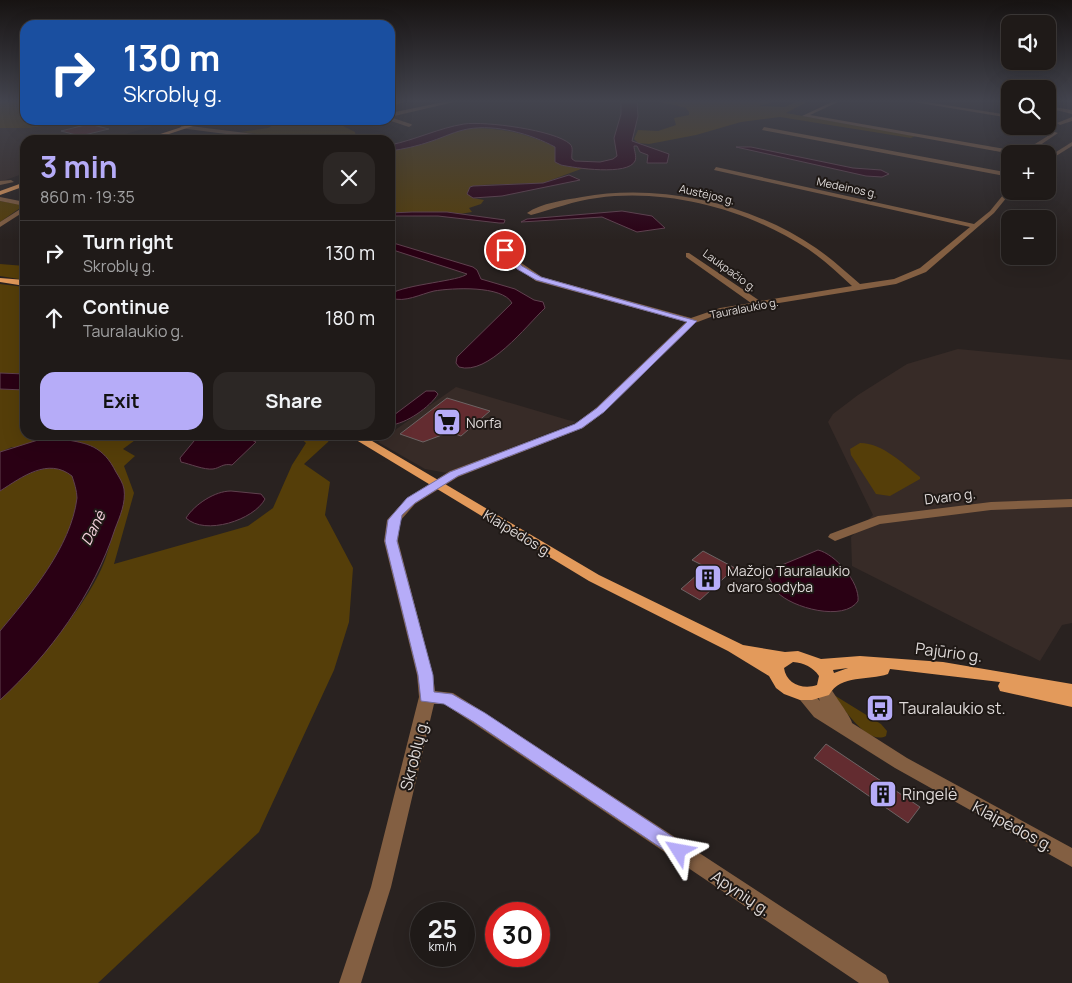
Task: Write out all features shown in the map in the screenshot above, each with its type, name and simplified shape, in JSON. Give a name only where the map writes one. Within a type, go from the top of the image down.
[{"type":"main road","points":[[11,182],[20,179]]},
{"type":"main road","points":[[0,193],[20,186]]},
{"type":"main road","points":[[0,280],[20,282]]},
{"type":"main road","name":"Klaipėdos g.","points":[[362,440],[594,578],[685,624]]},
{"type":"main road","name":"Pajūrio g.","points":[[685,624],[734,647],[775,672],[782,684],[788,689],[804,695],[846,674],[867,670],[883,670],[1001,685],[1072,700]]},
{"type":"main road","name":"Pajūrio g.","points":[[734,647],[785,658],[806,657],[819,664],[864,662],[901,665],[1024,680],[1072,690]]},
{"type":"main road","points":[[775,672],[776,666],[785,658]]},
{"type":"main road","points":[[819,664],[824,670],[825,686]]},
{"type":"street","points":[[865,148],[1001,173]]},
{"type":"street","points":[[988,148],[1001,150]]},
{"type":"street","name":"Medeinos g.","points":[[716,169],[975,226]]},
{"type":"street","points":[[0,184],[11,182]]},
{"type":"street","name":"Austėjos g.","points":[[531,213],[560,202],[609,195],[676,198],[703,203],[735,212],[796,238],[819,253],[858,287]]},
{"type":"street","points":[[0,199],[20,203]]},
{"type":"street","name":"Tauralaukio g.","points":[[436,484],[454,474],[578,426],[600,410],[692,321],[711,313],[896,281],[923,270],[992,212],[1002,200]]},
{"type":"street","points":[[0,225],[20,211]]},
{"type":"street","points":[[504,242],[505,250],[511,260],[539,279],[692,321]]},
{"type":"street","name":"Laukpačio g.","points":[[688,255],[758,304]]},
{"type":"street","name":"Skroblų g.","points":[[350,983],[381,887],[427,697],[425,675],[391,541],[394,520],[411,500],[436,484]]},
{"type":"street","name":"Dvaro g.","points":[[835,537],[878,520],[991,506],[1072,503]]},
{"type":"street","name":"Klaipėdos g.","points":[[825,686],[831,706],[852,730]]},
{"type":"street","name":"Klaipėdos g.","points":[[804,695],[820,712],[948,790],[1072,858]]},
{"type":"street","name":"Apynių g.","points":[[427,697],[447,698],[479,718],[878,983]]},
{"type":"shaded area","points":[[0,148],[20,148],[20,175],[0,182]]},
{"type":"shaded area","points":[[401,148],[555,148],[555,162],[573,167],[615,170],[581,169],[543,183],[480,185],[473,198],[484,200],[481,204],[469,208],[472,212],[460,214],[434,212],[395,213],[395,150]]},
{"type":"shaded area","points":[[0,201],[20,204],[20,208],[0,222]]},
{"type":"shaded area","points":[[0,264],[20,266],[20,279],[0,276]]},
{"type":"shaded area","points":[[0,284],[20,286],[20,374],[0,373]]},
{"type":"shaded area","points":[[958,349],[1072,360],[1072,623],[1062,625],[1040,661],[852,566],[851,537],[873,515],[828,422],[833,414],[858,395],[907,364]]},
{"type":"shaded area","points":[[456,387],[577,422],[447,473],[425,469],[378,442],[381,440],[395,440],[395,430]]},
{"type":"shaded area","points":[[0,389],[20,390],[20,440],[135,440],[123,449],[135,456],[124,466],[134,493],[114,564],[248,526],[273,508],[292,465],[306,443],[303,440],[329,440],[304,464],[330,482],[325,515],[353,568],[349,622],[334,670],[259,832],[98,983],[0,983],[0,700],[29,671],[60,633],[88,593],[106,557],[124,487],[12,447],[0,452]]},
{"type":"shaded area","points":[[860,443],[877,446],[885,450],[907,466],[920,479],[890,496],[876,494],[851,455],[850,449]]},
{"type":"shaded area","points":[[51,468],[63,469],[72,476],[77,498],[73,516],[67,534],[48,569],[0,631],[0,491],[31,473]]},
{"type":"shaded area","points":[[834,695],[881,724],[887,731],[886,736],[879,738],[871,736],[864,731],[849,716]]},
{"type":"water","points":[[555,148],[572,148],[572,159],[575,161],[600,162],[617,156],[616,148],[634,148],[635,161],[630,166],[612,170],[601,170],[561,165],[555,162]]},
{"type":"water","points":[[638,148],[652,148],[669,154],[667,163],[647,163],[648,155],[640,152]]},
{"type":"water","points":[[740,148],[755,148],[853,168],[881,170],[889,174],[882,177],[866,176]]},
{"type":"water","points":[[569,175],[580,180],[502,196],[473,198],[467,194],[470,187],[473,186],[543,183]]},
{"type":"water","points":[[622,211],[652,216],[665,228],[637,232],[602,217],[521,222],[527,219]]},
{"type":"water","points":[[447,212],[505,220],[504,223],[499,223],[438,216],[395,216],[395,213]]},
{"type":"water","points":[[395,244],[473,267],[477,270],[481,279],[515,289],[534,300],[543,302],[545,308],[506,348],[482,364],[470,368],[459,367],[456,363],[457,357],[512,303],[507,297],[488,291],[464,289],[434,291],[407,299],[395,299],[395,292],[398,291],[454,279],[467,274],[395,251]]},
{"type":"water","points":[[0,373],[20,374],[20,390],[0,389]]},
{"type":"water","points":[[426,391],[435,391],[438,394],[417,414],[403,422],[395,424],[395,414]]},
{"type":"water","name":"Danė","points":[[38,440],[67,440],[87,444],[106,456],[120,478],[124,494],[121,514],[106,553],[83,600],[53,643],[0,700],[0,631],[36,586],[58,552],[67,534],[77,498],[72,476],[54,468],[35,471],[0,491],[0,452]]},
{"type":"water","points":[[195,440],[252,440],[256,442],[232,465],[224,465],[213,469],[205,469],[181,462],[180,458]]},
{"type":"water","points":[[231,491],[261,494],[265,499],[251,513],[228,523],[205,526],[194,523],[186,518],[206,499],[218,493]]},
{"type":"water","points":[[818,550],[832,557],[851,578],[858,594],[858,601],[851,607],[842,611],[818,610],[794,603],[784,598],[774,589],[769,578],[777,567]]},
{"type":"building","name":"Norfa","points":[[447,398],[490,411],[461,436],[450,432],[423,442],[400,434]]},
{"type":"building","name":"Mažojo Tauralaukio dvaro sodyba","points":[[703,551],[735,568],[700,600],[681,589],[706,567],[692,560]]},
{"type":"building","name":"Ringelė","points":[[826,744],[920,807],[908,823],[814,758]]},
{"type":"place","name":"Norfa","points":[[447,422]]},
{"type":"place","name":"Mažojo Tauralaukio dvaro sodyba","points":[[708,578]]},
{"type":"place","name":"Tauralaukio st.","points":[[880,708]]},
{"type":"place","name":"Ringelė","points":[[883,794]]},
{"type":"route","points":[[505,250],[511,260],[519,267],[539,279],[692,321],[600,410],[578,426],[511,454],[454,474],[411,500],[398,513],[394,520],[391,541],[425,675],[427,697],[447,698],[679,851]]}]
